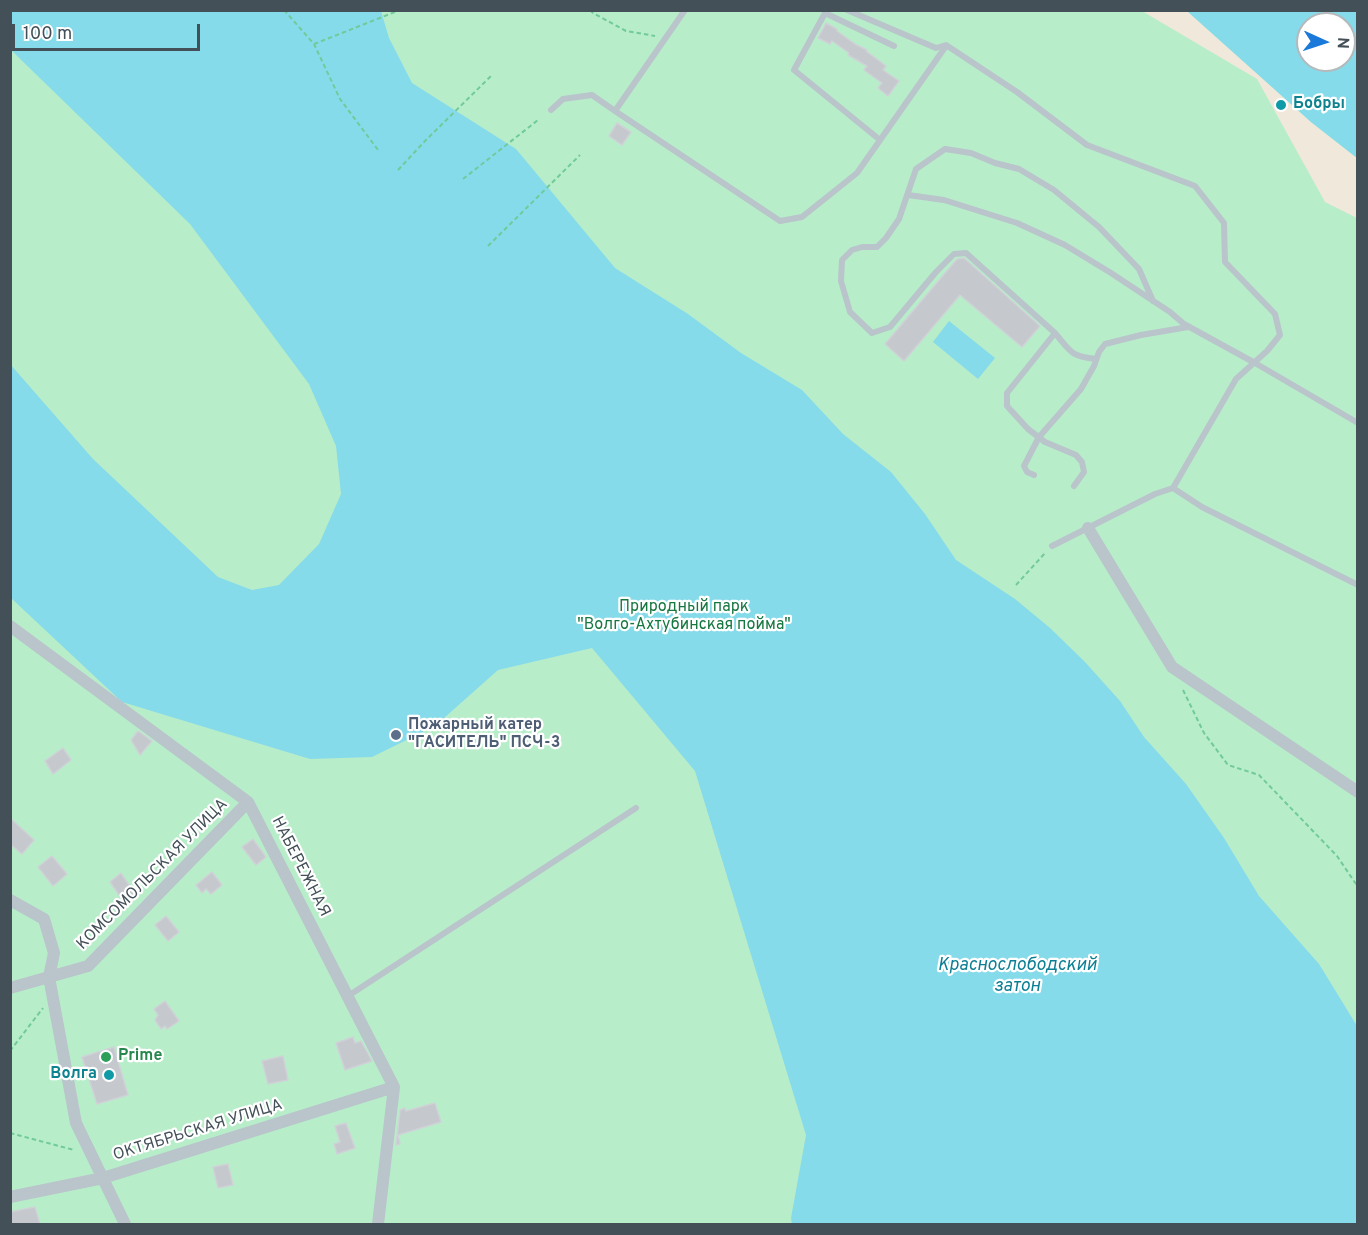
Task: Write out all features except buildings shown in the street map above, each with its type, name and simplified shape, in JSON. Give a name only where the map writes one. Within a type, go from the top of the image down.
[{"type":"street","points":[[1088,528],[1172,667],[1358,792]]},
{"type":"street","name":"НАБЕРЕЖНАЯ","points":[[10,626],[248,802],[394,1087]]},
{"type":"street","name":"КОМСОМОЛЬСКАЯ УЛИЦА","points":[[10,988],[88,966],[248,802]]},
{"type":"street","points":[[10,900],[44,919],[54,953],[49,977],[76,1123],[125,1224]]},
{"type":"street","points":[[378,1224],[394,1087]]},
{"type":"street","name":"ОКТЯБРЬСКАЯ УЛИЦА","points":[[10,1197],[103,1178],[394,1087]]},
{"type":"lane","points":[[615,111],[685,10]]},
{"type":"lane","points":[[847,10],[936,48],[946,45]]},
{"type":"lane","points":[[880,140],[794,70],[825,13],[894,46]]},
{"type":"lane","points":[[551,110],[563,99],[592,94],[780,221],[802,217],[856,172],[946,45]]},
{"type":"lane","points":[[946,45],[1017,92],[1087,145],[1195,186],[1224,223],[1225,262],[1275,314],[1280,335],[1267,351],[1236,379],[1173,488],[1155,494],[1053,546]]},
{"type":"lane","points":[[1096,359],[1072,353],[1055,333],[966,253],[954,254],[890,327],[872,333],[850,312],[841,281],[842,261],[852,250],[877,246],[886,238],[898,219],[916,169],[945,149],[971,153],[995,164],[1019,169],[1054,190],[1098,226],[1139,269],[1153,301]]},
{"type":"lane","points":[[908,195],[944,200],[1017,223],[1065,245],[1111,273],[1188,326],[1358,423]]},
{"type":"lane","points":[[1034,475],[1027,472],[1024,466],[1039,437],[1081,389],[1105,344],[1188,326]]},
{"type":"lane","points":[[1055,333],[1007,393],[1007,406],[1028,429],[1045,442],[1077,455],[1082,462],[1084,472],[1074,486]]},
{"type":"lane","points":[[1217,398],[1223,403]]},
{"type":"lane","points":[[1173,488],[1202,507],[1358,585]]},
{"type":"lane","points":[[347,997],[636,808]]},
{"type":"path","points":[[284,10],[314,44],[340,99],[378,150]]},
{"type":"path","points":[[314,44],[400,10]]},
{"type":"path","points":[[590,10],[593,14],[626,31],[666,38]]},
{"type":"path","points":[[398,170],[493,74]]},
{"type":"path","points":[[463,179],[538,120]]},
{"type":"path","points":[[488,246],[580,155]]},
{"type":"path","points":[[1016,585],[1053,546]]},
{"type":"path","points":[[1181,686],[1204,734],[1228,765],[1259,775],[1336,856],[1358,887]]},
{"type":"path","points":[[10,1051],[52,995]]},
{"type":"path","points":[[10,1132],[91,1154]]},
{"type":"green space","name":"Природный парк \"Волго-Ахтубинская пойма\"","points":[[11,11],[1357,11],[1357,1224],[11,1224]]},
{"type":"sand","name":"Бобры","points":[[1142,11],[1187,11],[1311,122],[1357,158],[1357,218],[1325,202],[1257,79]]},
{"type":"water","name":"Краснослободский затон","points":[[11,11],[381,11],[389,38],[412,83],[516,149],[615,268],[688,314],[741,353],[802,390],[843,434],[891,472],[925,514],[956,560],[1015,599],[1050,628],[1085,662],[1120,701],[1144,737],[1186,784],[1224,838],[1259,896],[1319,964],[1357,1026],[1357,1224],[792,1224],[791,1218],[806,1135],[695,771],[592,648],[498,670],[435,726],[372,757],[310,759],[122,702],[11,598],[10,364],[93,459],[218,577],[252,590],[279,585],[319,544],[341,494],[336,446],[309,384],[190,224],[11,50]]},
{"type":"water","points":[[1187,11],[1357,11],[1357,158],[1311,122]]},
{"type":"water","points":[[949,321],[995,358],[978,379],[933,342]]},
{"type":"place","name":"Бобры","points":[[1281,105]]},
{"type":"place","name":"Пожарный катер \"ГАСИТЕЛЬ\" ПСЧ-3","points":[[396,735]]},
{"type":"place","name":"Prime","points":[[106,1057]]},
{"type":"place","name":"Волга","points":[[109,1075]]}]
